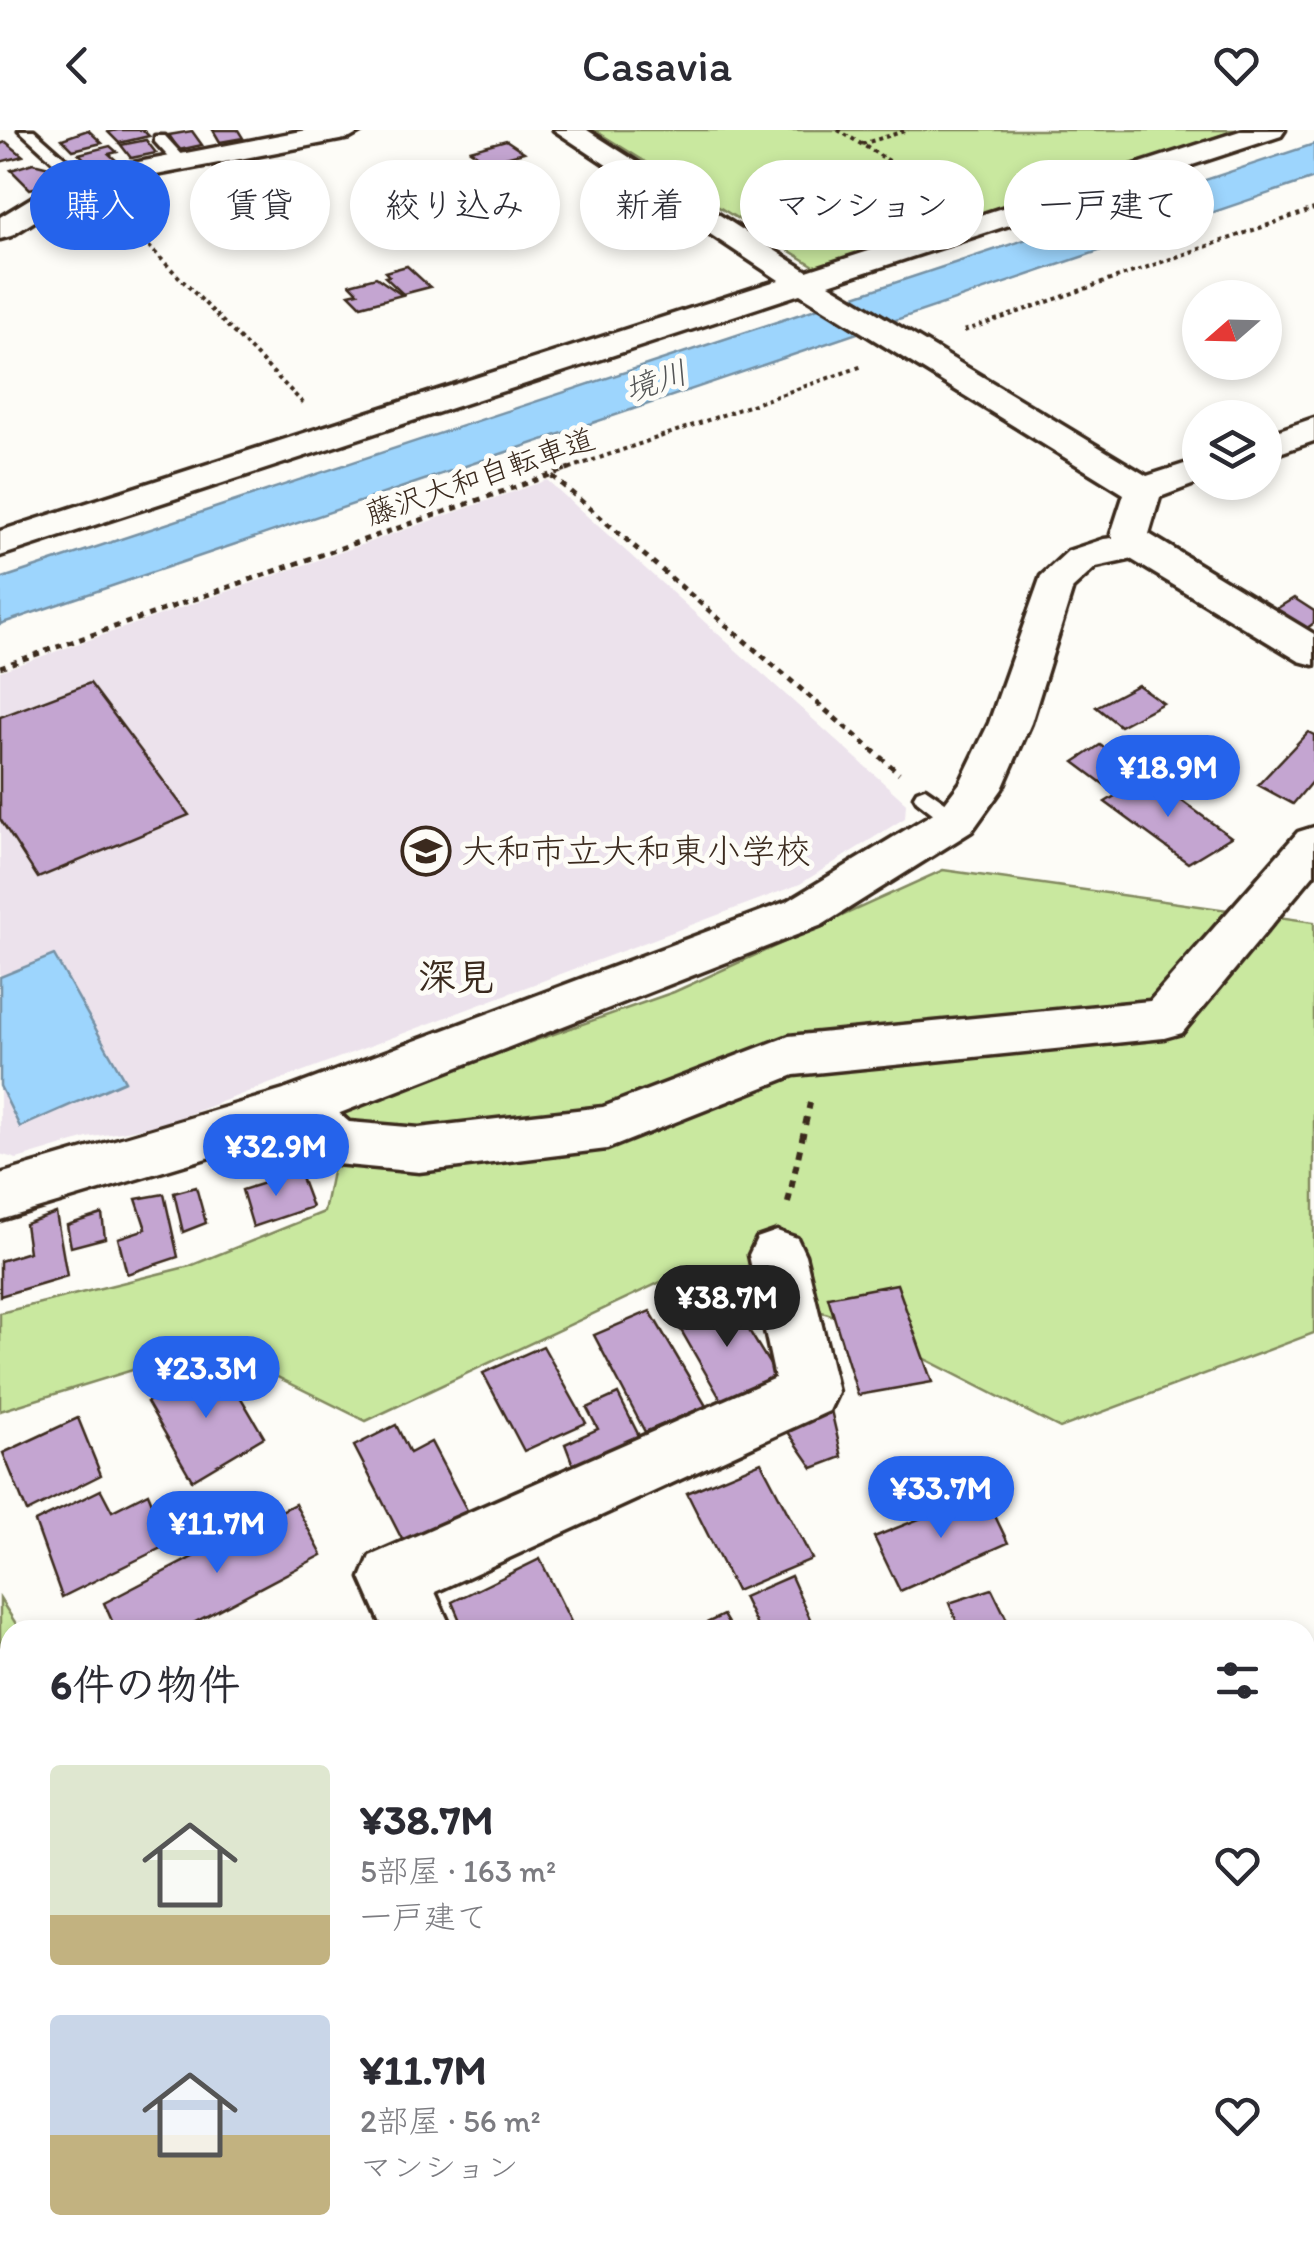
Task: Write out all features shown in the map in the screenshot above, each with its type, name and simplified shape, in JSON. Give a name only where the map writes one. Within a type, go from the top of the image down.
[{"type":"street","points":[[170,164],[350,130]]},
{"type":"street","points":[[568,130],[905,348],[1144,490]]},
{"type":"street","points":[[0,544],[1271,130]]},
{"type":"street","points":[[0,230],[30,211]]},
{"type":"street","points":[[1282,441],[1314,430]]},
{"type":"street","points":[[1144,490],[1182,476]]},
{"type":"street","points":[[1144,490],[1130,534],[1138,547],[1314,652]]},
{"type":"street","points":[[0,1197],[303,1105],[805,913],[941,808],[980,789],[1010,723],[1055,584],[1082,560],[1104,551],[1138,547]]},
{"type":"street","points":[[303,1105],[318,1128],[336,1142],[420,1150],[607,1128],[789,1056],[1164,1020],[1314,842]]},
{"type":"street","points":[[414,1620],[393,1578],[808,1392],[776,1255]]},
{"type":"lane","points":[[26,130],[60,160]]},
{"type":"lane","points":[[160,139],[181,162]]},
{"type":"path","points":[[838,130],[888,160]]},
{"type":"path","points":[[862,144],[908,130]]},
{"type":"path","name":"藤沢大和自転車道","points":[[0,667],[905,348],[1314,209]]},
{"type":"path","points":[[152,250],[335,436]]},
{"type":"path","points":[[550,475],[941,808]]},
{"type":"path","points":[[776,1255],[822,1052]]},
{"type":"shaded area","name":"大和市立大和東小学校","points":[[547,480],[906,803],[905,818],[800,884],[160,1125],[87,1138],[17,1159],[0,1154],[0,671]]},
{"type":"green space","points":[[594,130],[1237,130],[1147,160],[1004,160],[1004,207],[984,214],[984,160],[740,160],[740,220],[720,208],[720,160],[643,160]]},
{"type":"green space","points":[[788,250],[876,250],[819,269]]},
{"type":"green space","points":[[943,870],[1314,922],[1314,1333],[1060,1428],[850,1321],[688,1269],[366,1421],[213,1345],[0,1411],[0,1313],[190,1266],[324,1212],[345,1107],[674,992]]},
{"type":"green space","points":[[0,1599],[14,1620],[0,1620]]},
{"type":"water","points":[[1314,144],[1314,178],[1214,212],[1214,177]]},
{"type":"water","name":"境川","points":[[1004,247],[1004,250],[1102,250],[0,624],[0,579]]},
{"type":"water","points":[[54,955],[125,1081],[20,1127],[0,1086],[0,977]]},
{"type":"building","points":[[88,130],[102,143],[73,150],[62,139]]},
{"type":"building","points":[[143,130],[149,136],[119,143],[108,132]]},
{"type":"building","points":[[213,130],[238,130],[243,138],[220,142]]},
{"type":"building","points":[[192,131],[202,145],[179,150],[169,135]]},
{"type":"building","points":[[146,140],[156,153],[131,158],[121,145]]},
{"type":"building","points":[[506,140],[524,152],[484,160],[470,150]]},
{"type":"building","points":[[6,142],[23,156],[0,162],[0,144]]},
{"type":"building","points":[[110,146],[117,152],[109,154],[116,160],[85,160],[79,154]]},
{"type":"building","points":[[30,164],[30,189],[11,170]]},
{"type":"building","points":[[407,266],[430,287],[403,294],[385,277],[389,276],[385,272]]},
{"type":"building","points":[[376,277],[402,295],[361,306],[349,294],[358,292],[350,284]]},
{"type":"building","points":[[1294,598],[1314,611],[1314,623],[1303,631],[1273,611]]},
{"type":"building","points":[[90,683],[189,815],[38,878],[0,819],[0,717]]},
{"type":"building","points":[[1138,685],[1163,703],[1120,726],[1096,707]]},
{"type":"building","points":[[1308,732],[1314,735],[1314,779],[1293,804],[1258,785]]},
{"type":"building","points":[[1100,745],[1139,772],[1110,789],[1074,762]]},
{"type":"building","points":[[1148,776],[1231,837],[1188,863],[1105,802]]},
{"type":"building","points":[[299,1172],[312,1207],[253,1227],[242,1190]]},
{"type":"building","points":[[196,1187],[206,1223],[183,1232],[174,1193]]},
{"type":"building","points":[[164,1194],[178,1257],[127,1274],[118,1238],[146,1229],[136,1199]]},
{"type":"building","points":[[56,1213],[67,1276],[0,1296],[0,1261],[29,1252],[25,1224]]},
{"type":"building","points":[[102,1214],[105,1238],[71,1247],[67,1225]]},
{"type":"building","points":[[897,1284],[932,1382],[858,1395],[828,1297]]},
{"type":"building","points":[[731,1301],[777,1376],[721,1400],[677,1323]]},
{"type":"building","points":[[650,1311],[706,1406],[645,1432],[594,1335]]},
{"type":"building","points":[[543,1346],[586,1423],[524,1451],[483,1373]]},
{"type":"building","points":[[221,1364],[264,1437],[192,1480],[147,1402]]},
{"type":"building","points":[[827,1393],[842,1457],[813,1468],[777,1416]]},
{"type":"building","points":[[618,1394],[643,1444],[576,1473],[565,1444],[598,1429],[587,1408]]},
{"type":"building","points":[[78,1418],[101,1475],[27,1512],[3,1453]]},
{"type":"building","points":[[396,1425],[410,1453],[431,1442],[469,1514],[405,1545],[354,1446]]},
{"type":"building","points":[[761,1462],[812,1559],[736,1591],[687,1493]]},
{"type":"building","points":[[101,1490],[112,1511],[148,1493],[169,1544],[62,1597],[35,1522]]},
{"type":"building","points":[[984,1493],[1008,1543],[900,1591],[874,1537]]},
{"type":"building","points":[[295,1504],[322,1555],[199,1620],[112,1620],[104,1603]]},
{"type":"building","points":[[540,1559],[570,1620],[460,1620],[452,1602]]},
{"type":"building","points":[[791,1576],[811,1620],[754,1620],[743,1597]]},
{"type":"building","points":[[992,1589],[1007,1620],[956,1620],[949,1603]]},
{"type":"place","name":"大和市立大和東小学校","points":[[426,851]]},
{"type":"district","name":"深見","points":[[456,977]]}]
